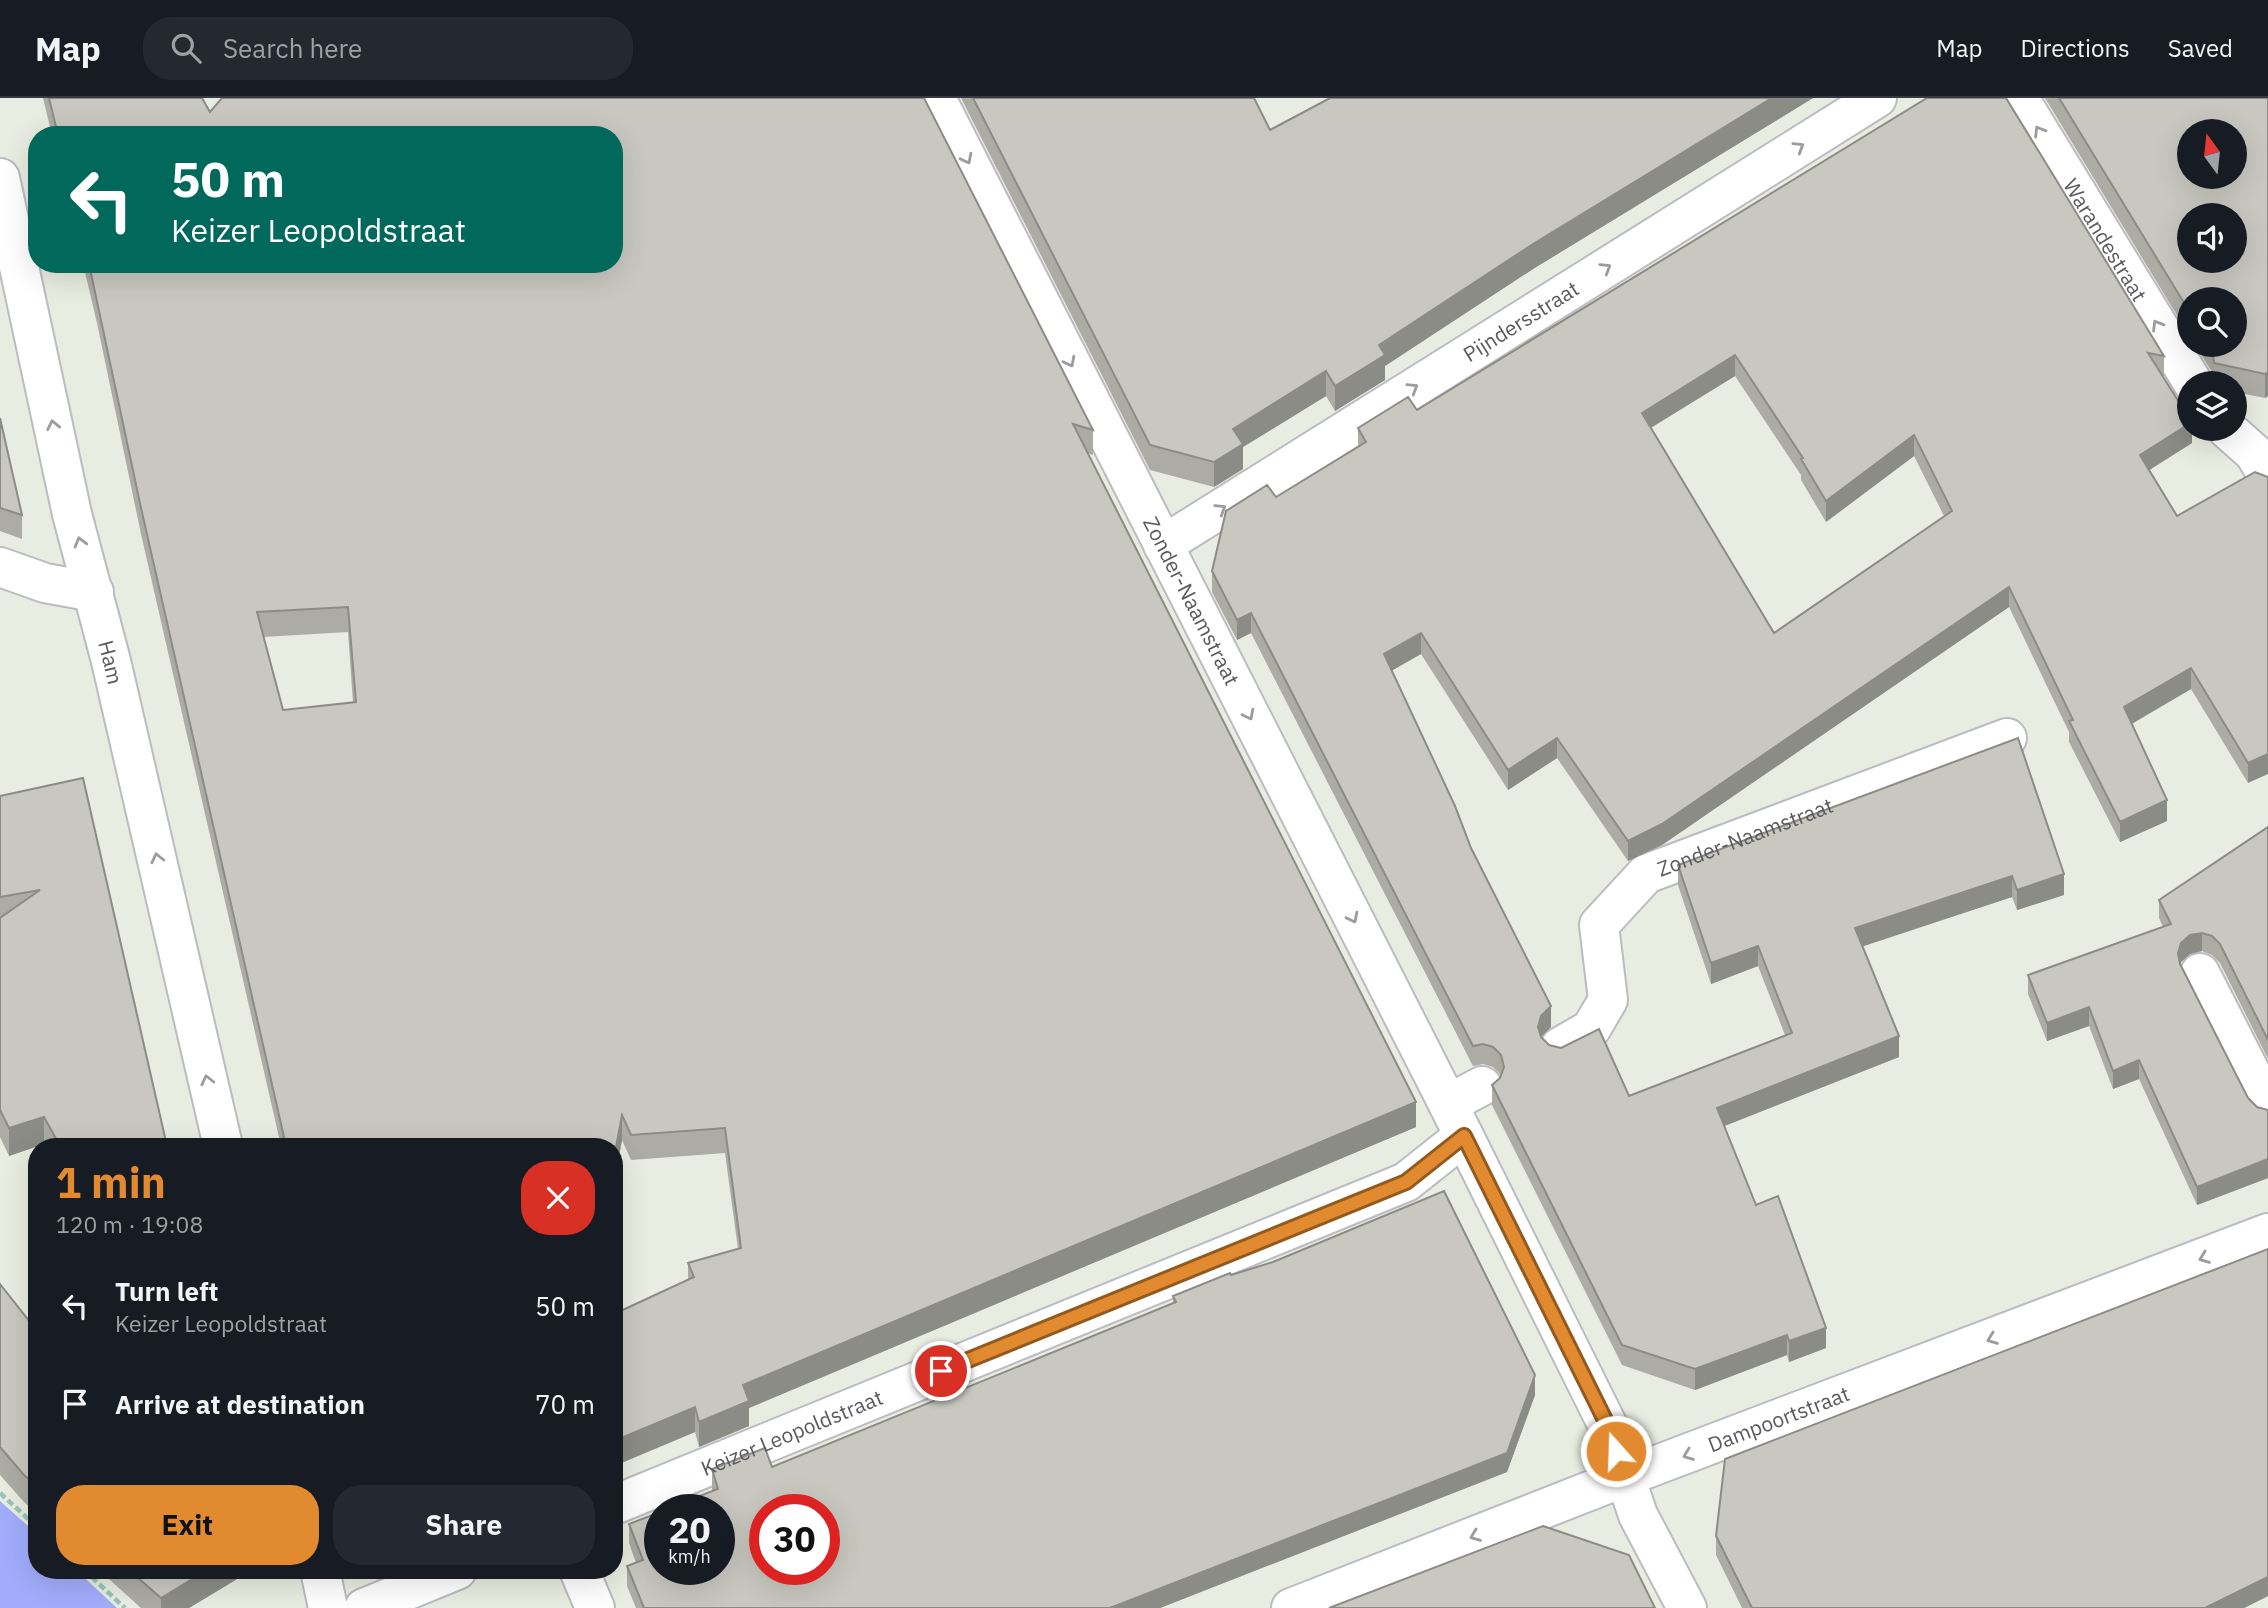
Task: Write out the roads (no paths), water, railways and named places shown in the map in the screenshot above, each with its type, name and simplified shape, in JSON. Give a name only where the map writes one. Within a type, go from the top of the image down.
[{"type":"street","name":"Zonder-Naamstraat","points":[[936,98],[1456,1120],[1608,1426],[1638,1515],[1687,1608]]},
{"type":"street","name":"Pijndersstraat","points":[[1163,545],[1877,98]]},
{"type":"street","name":"Warandestraat","points":[[2019,98],[2186,371]]},
{"type":"street","name":"Ham","points":[[0,178],[72,514],[94,592],[221,1138]]},
{"type":"street","points":[[0,568],[45,583],[94,592]]},
{"type":"street","name":"Zonder-Naamstraat","points":[[1560,1047],[1591,1029],[1608,1000],[1599,925],[1646,874],[2007,738]]},
{"type":"street","points":[[2200,973],[2268,1107]]},
{"type":"street","points":[[1456,1120],[1482,1086]]},
{"type":"street","name":"Keizer Leopoldstraat","points":[[623,1501],[1406,1182],[1456,1120]]},
{"type":"street","name":"Dampoortstraat","points":[[1291,1608],[1625,1477],[2268,1233]]},
{"type":"street","points":[[322,1579],[328,1608]]},
{"type":"street","points":[[364,1608],[435,1579]]},
{"type":"street","points":[[583,1579],[595,1608]]},
{"type":"water","points":[[0,1501],[28,1526],[28,1579],[86,1579],[117,1608],[0,1608]]}]
